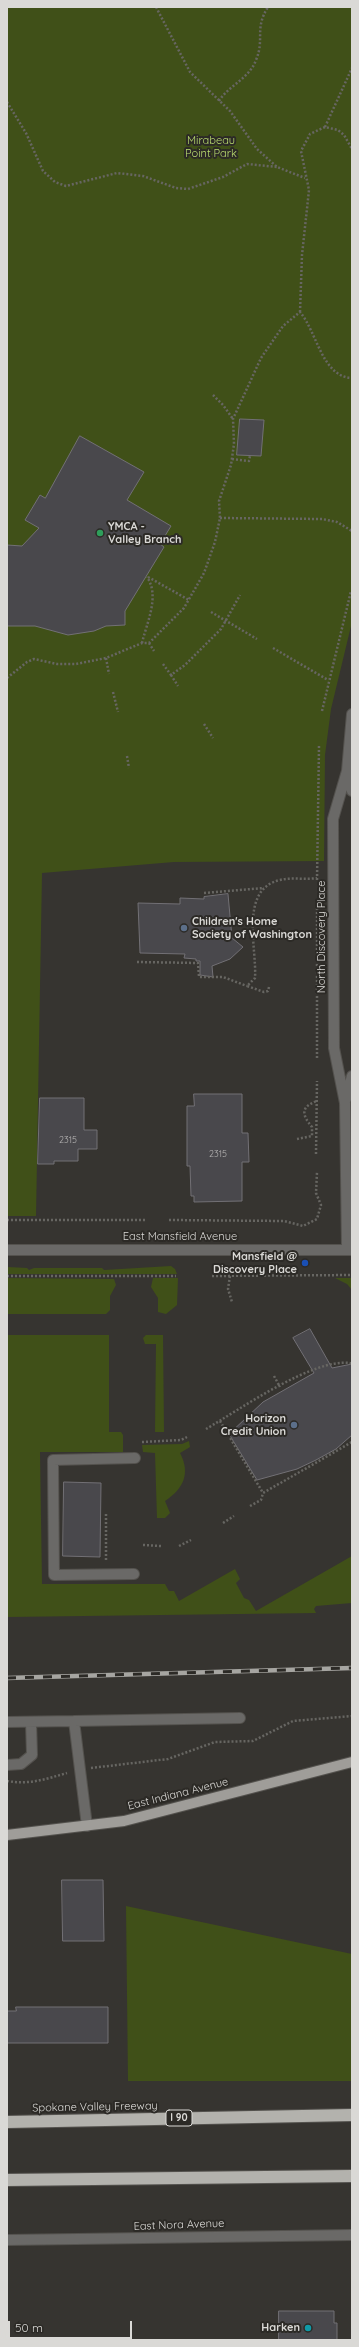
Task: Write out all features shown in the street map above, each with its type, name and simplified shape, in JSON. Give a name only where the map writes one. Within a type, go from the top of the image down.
[{"type":"highway","name":"Spokane Valley Freeway","points":[[7,2122],[352,2115]]},
{"type":"highway","points":[[7,2180],[352,2176]]},
{"type":"main road","name":"East Indiana Avenue","points":[[7,1835],[124,1821],[352,1762]]},
{"type":"street","name":"North Discovery Place","points":[[349,1250],[345,1103],[334,1048],[333,819],[347,771],[352,714]]},
{"type":"street","name":"North Discovery Place","points":[[347,771],[352,791]]},
{"type":"street","name":"North Discovery Place","points":[[345,1103],[352,1076]]},
{"type":"street","name":"East Mansfield Avenue","points":[[7,1250],[349,1250]]},
{"type":"street","points":[[134,1574],[54,1576],[53,1460],[136,1458]]},
{"type":"street","points":[[7,1722],[240,1718]]},
{"type":"street","points":[[74,1721],[87,1826]]},
{"type":"street","points":[[7,1765],[21,1764],[32,1755],[31,1722]]},
{"type":"street","name":"East Nora Avenue","points":[[7,2240],[352,2235]]},
{"type":"path","points":[[156,7],[190,72],[230,111],[257,150],[277,167]]},
{"type":"path","points":[[219,101],[224,94],[244,79],[256,61],[261,44],[258,29],[268,7]]},
{"type":"path","points":[[325,127],[352,68]]},
{"type":"path","points":[[7,102],[26,133],[43,171],[55,182],[66,186],[79,184],[117,173],[143,176],[176,188],[188,189],[224,177],[247,164],[277,167],[306,178]]},
{"type":"path","points":[[352,149],[344,135],[338,130],[325,127],[310,134],[301,151],[309,190],[302,255],[300,312],[308,321],[327,364],[341,376],[352,378]]},
{"type":"path","points":[[7,678],[27,662],[34,659],[57,664],[76,664],[106,658],[142,643],[149,643],[167,627],[189,600],[210,558],[220,518],[219,501],[232,459],[233,420],[261,358],[283,326],[300,312]]},
{"type":"path","points":[[213,396],[224,405],[233,420]]},
{"type":"path","points":[[232,459],[249,461],[250,456]]},
{"type":"path","points":[[220,518],[322,519],[337,522],[352,531]]},
{"type":"path","points":[[142,643],[153,598],[152,584],[147,577],[189,600]]},
{"type":"path","points":[[322,711],[328,680],[351,591]]},
{"type":"path","points":[[171,675],[197,654],[221,629],[240,595]]},
{"type":"path","points":[[211,612],[257,639]]},
{"type":"path","points":[[149,643],[154,651]]},
{"type":"path","points":[[273,648],[328,680]]},
{"type":"path","points":[[106,658],[109,674]]},
{"type":"path","points":[[163,664],[178,686]]},
{"type":"path","points":[[113,692],[118,712]]},
{"type":"path","points":[[204,724],[213,738]]},
{"type":"path","points":[[204,893],[264,888],[281,879],[317,879],[319,746]]},
{"type":"path","points":[[127,756],[130,768]]},
{"type":"path","points":[[247,986],[255,978],[254,907],[258,896],[264,888]]},
{"type":"path","points":[[317,902],[317,1058]]},
{"type":"path","points":[[137,962],[198,963],[199,977],[223,978],[264,992],[268,991],[269,987]]},
{"type":"path","points":[[316,1154],[317,1081]]},
{"type":"path","points":[[312,1136],[312,1127],[305,1118],[304,1111],[309,1105],[317,1101]]},
{"type":"path","points":[[297,1139],[317,1135]]},
{"type":"path","points":[[169,1220],[284,1221],[303,1226],[316,1219],[321,1205],[316,1193],[316,1172]]},
{"type":"path","points":[[7,1220],[146,1220]]},
{"type":"path","points":[[212,1276],[352,1275]]},
{"type":"path","points":[[7,1276],[176,1276]]},
{"type":"path","points":[[230,1276],[228,1289],[232,1302]]},
{"type":"path","points":[[206,1429],[301,1374],[343,1362],[350,1363],[352,1366]]},
{"type":"path","points":[[274,1376],[280,1387]]},
{"type":"path","points":[[220,1421],[263,1494]]},
{"type":"path","points":[[142,1442],[181,1440],[187,1437]]},
{"type":"path","points":[[250,1506],[261,1500],[263,1494],[352,1442]]},
{"type":"path","points":[[106,1514],[106,1560]]},
{"type":"path","points":[[223,1523],[234,1516]]},
{"type":"path","points":[[179,1546],[191,1540]]},
{"type":"path","points":[[144,1545],[161,1546]]},
{"type":"path","points":[[7,1780],[18,1783],[39,1781],[80,1770],[168,1759],[215,1742],[253,1741],[293,1721],[352,1716]]},
{"type":"green space","name":"Mirabeau Point Park","points":[[7,7],[352,7],[352,622],[331,709],[325,755],[324,861],[174,862],[42,873],[36,1216],[7,1216]]},
{"type":"green space","points":[[352,1076],[352,1250],[345,1103]]},
{"type":"green space","points":[[171,1266],[175,1269],[177,1274],[7,1274],[7,1267],[27,1268],[29,1270],[34,1268],[102,1268],[104,1270]]},
{"type":"green space","points":[[7,1278],[114,1279],[116,1285],[110,1296],[110,1310],[106,1314],[7,1314]]},
{"type":"green space","points":[[153,1278],[178,1278],[177,1305],[166,1314],[158,1312],[158,1298],[151,1287]]},
{"type":"green space","points":[[335,1278],[352,1278],[352,1290],[347,1284]]},
{"type":"green space","points":[[7,1335],[109,1335],[109,1432],[121,1432],[123,1435],[123,1452],[40,1452],[42,1584],[165,1584],[169,1591],[174,1591],[179,1601],[235,1569],[240,1579],[236,1583],[244,1598],[249,1600],[256,1611],[352,1556],[352,1603],[316,1606],[314,1609],[316,1613],[7,1617]]},
{"type":"green space","points":[[146,1335],[163,1335],[164,1432],[155,1432],[156,1344],[145,1344],[143,1338]]},
{"type":"green space","points":[[189,1441],[190,1447],[180,1453],[185,1468],[185,1474],[181,1486],[165,1501],[170,1513],[165,1518],[157,1518],[155,1453],[143,1452],[142,1445],[182,1444]]},
{"type":"green space","points":[[126,1906],[352,1954],[352,2081],[128,2081]]},
{"type":"building","points":[[240,419],[264,420],[261,456],[237,455]]},
{"type":"building","name":"YMCA - Valley Branch","points":[[80,436],[144,472],[127,500],[171,526],[160,544],[164,547],[125,611],[125,625],[106,626],[94,631],[68,635],[35,626],[7,626],[7,545],[22,546],[39,528],[25,520],[40,495],[45,498]]},
{"type":"building","name":"Children's Home Society of Washington","points":[[228,894],[232,938],[243,947],[230,959],[212,966],[213,977],[200,975],[200,961],[196,961],[196,959],[184,958],[185,954],[140,953],[138,903],[180,904],[180,898],[204,899],[204,897]]},
{"type":"building","points":[[194,1094],[242,1094],[242,1133],[248,1133],[249,1162],[242,1162],[242,1201],[194,1202],[194,1196],[191,1196],[190,1166],[187,1166],[187,1106],[194,1106]]},
{"type":"building","points":[[40,1098],[84,1098],[84,1130],[97,1130],[97,1149],[78,1149],[78,1161],[54,1161],[54,1164],[38,1164]]},
{"type":"building","name":"Horizon Credit Union","points":[[310,1329],[332,1368],[352,1364],[352,1435],[336,1449],[297,1469],[257,1480],[229,1434],[263,1402],[314,1373],[293,1338]]},
{"type":"building","points":[[64,1482],[101,1483],[100,1557],[63,1556]]},
{"type":"building","points":[[62,1880],[103,1880],[104,1941],[63,1941]]},
{"type":"building","points":[[16,2007],[108,2007],[108,2043],[7,2043],[7,2011],[16,2011]]},
{"type":"building","name":"Harken","points":[[279,2311],[334,2311],[334,2323],[337,2323],[337,2340],[279,2340]]},
{"type":"railway","points":[[7,1678],[352,1668]]},
{"type":"place","name":"YMCA - Valley Branch","points":[[100,533]]},
{"type":"place","name":"Children's Home Society of Washington","points":[[184,928]]},
{"type":"place","name":"Mansfield @ Discovery Place","points":[[305,1263]]},
{"type":"place","name":"Horizon Credit Union","points":[[294,1425]]},
{"type":"place","name":"Harken","points":[[308,2328]]}]
